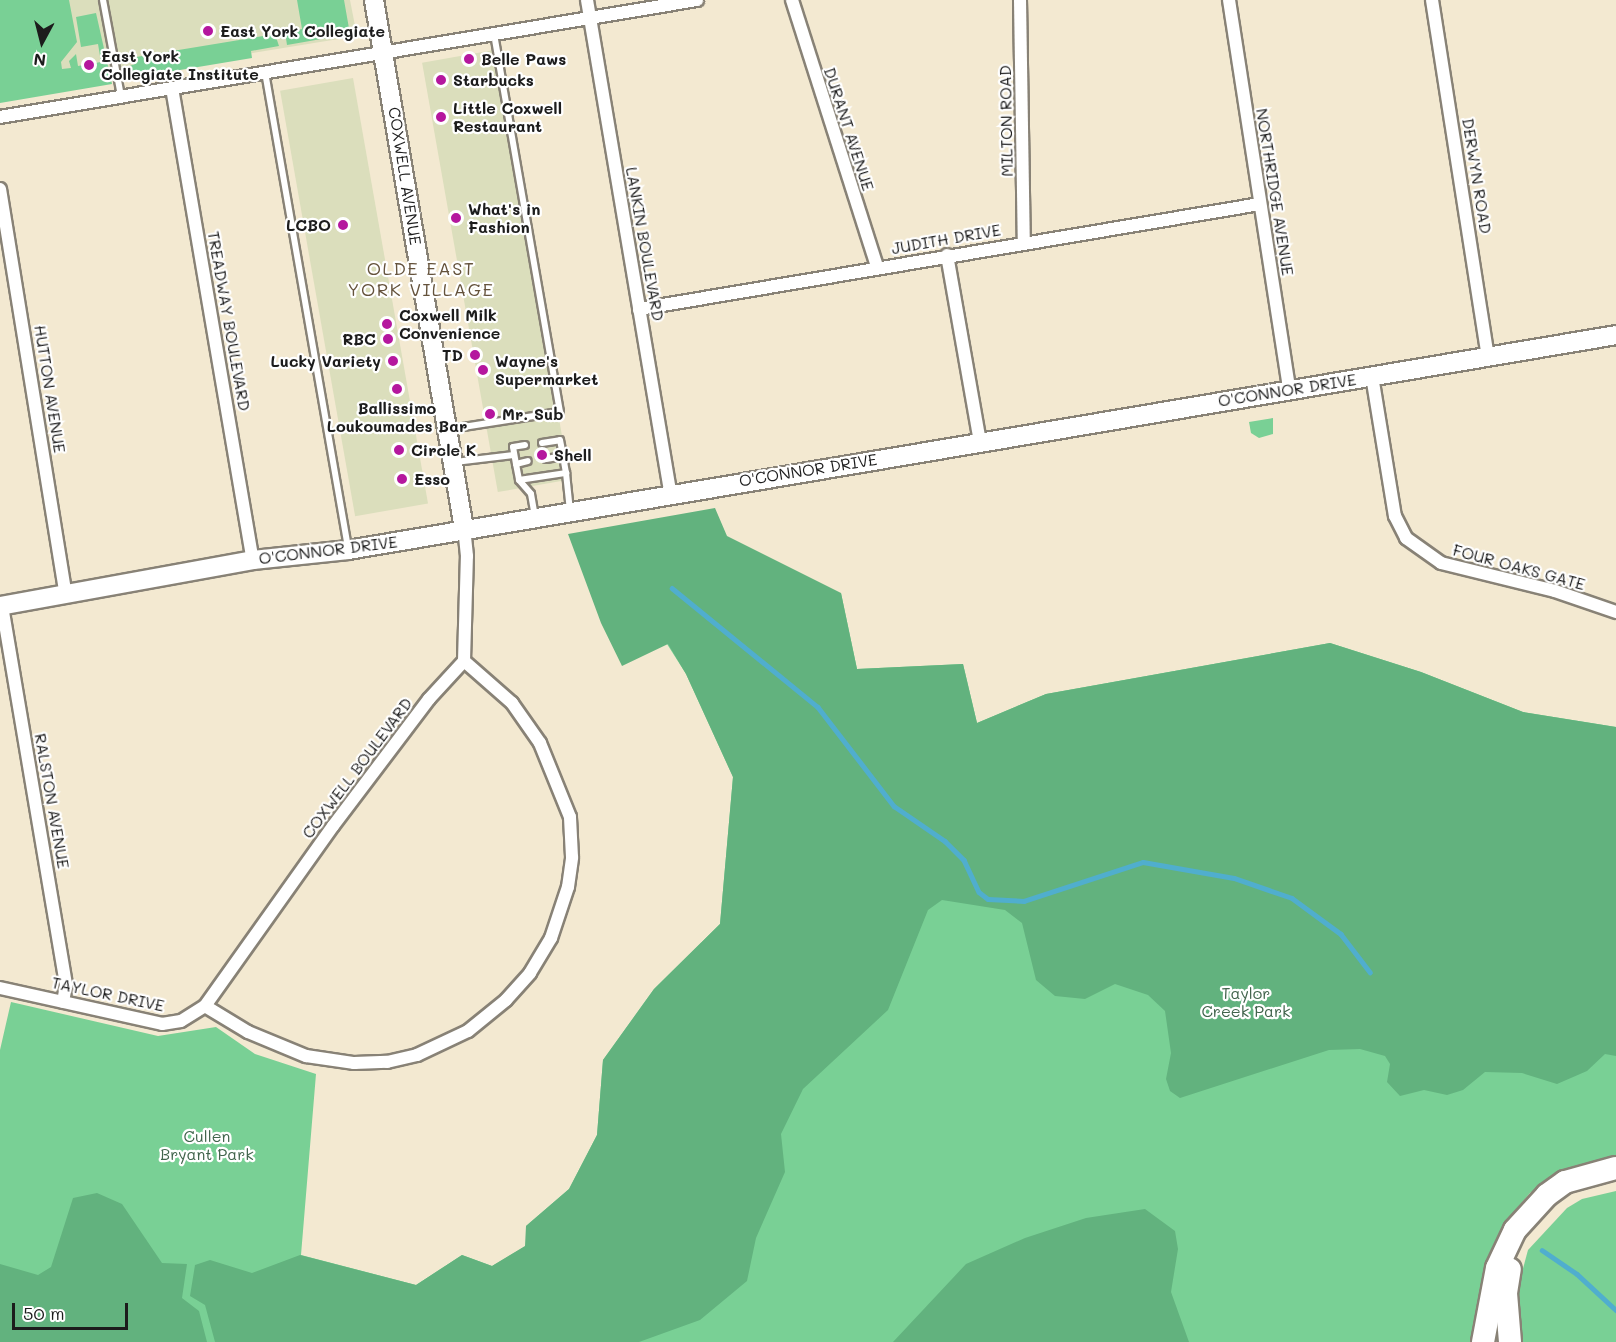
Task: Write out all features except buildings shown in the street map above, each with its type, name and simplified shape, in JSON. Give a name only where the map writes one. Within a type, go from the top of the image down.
[{"type":"highway","points":[[1483,1342],[1497,1268],[1515,1230],[1547,1195],[1565,1182],[1616,1168]]},
{"type":"highway","points":[[1510,1342],[1506,1293],[1510,1269],[1526,1238],[1539,1220],[1567,1196],[1616,1180]]},
{"type":"main road","name":"COXWELL AVENUE","points":[[374,0],[464,530]]},
{"type":"main road","name":"O'CONNOR DRIVE","points":[[1,606],[66,596],[253,560],[348,550],[670,493],[1616,336]]},
{"type":"street","name":"LANKIN BOULEVARD","points":[[586,0],[670,493]]},
{"type":"street","points":[[0,117],[697,0]]},
{"type":"street","name":"DURANT AVENUE","points":[[792,0],[877,267]]},
{"type":"street","name":"MILTON ROAD","points":[[1020,0],[1024,242]]},
{"type":"street","name":"NORTHRIDGE AVENUE","points":[[1229,0],[1289,389]]},
{"type":"street","name":"DERWYN ROAD","points":[[1432,0],[1488,357]]},
{"type":"street","name":"TREADWAY BOULEVARD","points":[[172,88],[253,560]]},
{"type":"street","name":"HUTTON AVENUE","points":[[0,189],[66,596]]},
{"type":"street","name":"JUDITH DRIVE","points":[[639,309],[947,255],[1260,204]]},
{"type":"street","points":[[947,255],[980,442]]},
{"type":"street","name":"FOUR OAKS GATE","points":[[1372,376],[1395,516],[1406,538],[1441,563],[1555,591],[1616,612]]},
{"type":"street","points":[[205,1006],[248,1032],[306,1056],[354,1063],[387,1062],[417,1055],[468,1031],[506,1000],[530,973],[551,938],[568,887],[572,857],[570,818],[540,743],[512,704],[464,661],[467,556],[464,530]]},
{"type":"street","name":"RALSTON AVENUE","points":[[1,606],[66,985],[63,1002]]},
{"type":"street","name":"COXWELL BOULEVARD","points":[[205,1006],[333,826],[429,699],[464,661]]},
{"type":"street","name":"TAYLOR DRIVE","points":[[0,988],[162,1024],[181,1021],[205,1006]]},
{"type":"lane","points":[[104,0],[121,96]]},
{"type":"lane","points":[[447,430],[560,412],[494,33]]},
{"type":"lane","points":[[265,72],[348,550]]},
{"type":"lane","points":[[542,443],[560,440],[570,511]]},
{"type":"lane","points":[[525,446],[513,447],[514,455],[519,480],[531,494],[535,517]]},
{"type":"lane","points":[[453,463],[514,455]]},
{"type":"lane","points":[[546,459],[563,456]]},
{"type":"lane","points":[[516,464],[528,461]]},
{"type":"lane","points":[[519,480],[566,473]]},
{"type":"shaded area","name":"East York Collegiate Institute","points":[[0,0],[350,0],[357,36],[0,94]]},
{"type":"shaded area","points":[[494,50],[570,479],[498,492],[422,63]]},
{"type":"shaded area","points":[[353,78],[428,503],[355,516],[280,91]]},
{"type":"green space","points":[[0,0],[69,0],[77,42],[61,62],[62,69],[71,68],[69,61],[76,54],[78,66],[101,62],[98,44],[81,47],[76,17],[96,13],[112,84],[0,103]]},
{"type":"green space","points":[[297,0],[344,0],[350,34],[287,45],[285,32],[302,29]]},
{"type":"green space","points":[[275,34],[279,46],[251,51],[252,58],[126,79],[125,68],[137,63],[136,57]]},
{"type":"green space","points":[[1273,418],[1273,434],[1259,438],[1251,433],[1249,422]]},
{"type":"green space","name":"Taylor Creek Park","points":[[715,508],[727,536],[841,593],[857,669],[963,664],[977,723],[1046,694],[1330,643],[1421,672],[1523,712],[1616,727],[1616,1056],[1605,1054],[1587,1071],[1557,1084],[1522,1073],[1485,1072],[1463,1090],[1447,1095],[1424,1090],[1400,1096],[1387,1082],[1390,1064],[1385,1056],[1360,1049],[1329,1050],[1180,1098],[1170,1091],[1166,1079],[1171,1053],[1165,1011],[1148,995],[1115,984],[1085,999],[1055,996],[1036,980],[1022,923],[1005,910],[942,900],[928,910],[888,1010],[803,1089],[781,1134],[785,1172],[756,1238],[747,1281],[700,1320],[639,1342],[215,1342],[205,1305],[190,1296],[195,1265],[210,1260],[252,1273],[300,1255],[416,1285],[462,1255],[492,1266],[525,1246],[526,1226],[569,1189],[597,1135],[603,1060],[654,989],[720,924],[733,777],[686,674],[668,644],[622,666],[601,623],[568,534]]},
{"type":"green space","name":"Taylor Creek Park","points":[[841,593],[857,669],[963,664],[977,723],[1046,694],[1330,643],[1421,672],[1523,712],[1616,727],[1616,1157],[1561,1171],[1530,1193],[1506,1221],[1487,1264],[1473,1342],[0,1342],[0,1050],[11,1002],[158,1036],[216,1027],[255,1054],[316,1074],[301,1255],[416,1285],[462,1255],[492,1266],[526,1246],[526,1226],[569,1189],[597,1135],[603,1060],[654,989],[720,924],[733,777],[686,674],[667,644]]},
{"type":"green space","points":[[1616,1191],[1616,1342],[1523,1342],[1515,1298],[1528,1250],[1567,1208],[1582,1199]]},
{"type":"green space","points":[[97,1193],[122,1204],[162,1263],[187,1264],[182,1298],[199,1311],[207,1342],[0,1342],[0,1264],[38,1275],[51,1267],[73,1198]]},
{"type":"green space","points":[[1145,1209],[1175,1231],[1178,1249],[1171,1292],[1189,1342],[893,1342],[966,1264],[1025,1238],[1086,1218]]},
{"type":"waterway","points":[[672,588],[818,707],[894,806],[945,841],[964,860],[979,892],[988,899],[1024,901],[1143,862],[1234,878],[1292,898],[1341,934],[1370,972]]},
{"type":"waterway","points":[[1542,1250],[1577,1274],[1616,1310]]},
{"type":"place","name":"East York Collegiate","points":[[208,31]]},
{"type":"place","name":"Belle Paws","points":[[469,59]]},
{"type":"place","name":"East York Collegiate Institute","points":[[89,65]]},
{"type":"place","name":"Starbucks","points":[[441,80]]},
{"type":"place","name":"Little Coxwell Restaurant","points":[[441,117]]},
{"type":"place","name":"What's in Fashion","points":[[456,218]]},
{"type":"place","name":"LCBO","points":[[343,225]]},
{"type":"place","name":"Coxwell Milk Convenience","points":[[387,324]]},
{"type":"place","name":"RBC","points":[[388,339]]},
{"type":"place","name":"TD","points":[[475,355]]},
{"type":"place","name":"Lucky Variety","points":[[393,361]]},
{"type":"place","name":"Wayne's Supermarket","points":[[483,370]]},
{"type":"place","name":"Ballissimo Loukoumades Bar","points":[[397,389]]},
{"type":"place","name":"Mr. Sub","points":[[490,414]]},
{"type":"place","name":"Circle K","points":[[399,450]]},
{"type":"place","name":"Shell","points":[[542,455]]},
{"type":"place","name":"Esso","points":[[402,479]]},
{"type":"district","name":"OLDE EAST YORK VILLAGE","points":[[421,279]]},
{"type":"park label","name":"Cullen Bryant Park","points":[[207,1145]]}]
